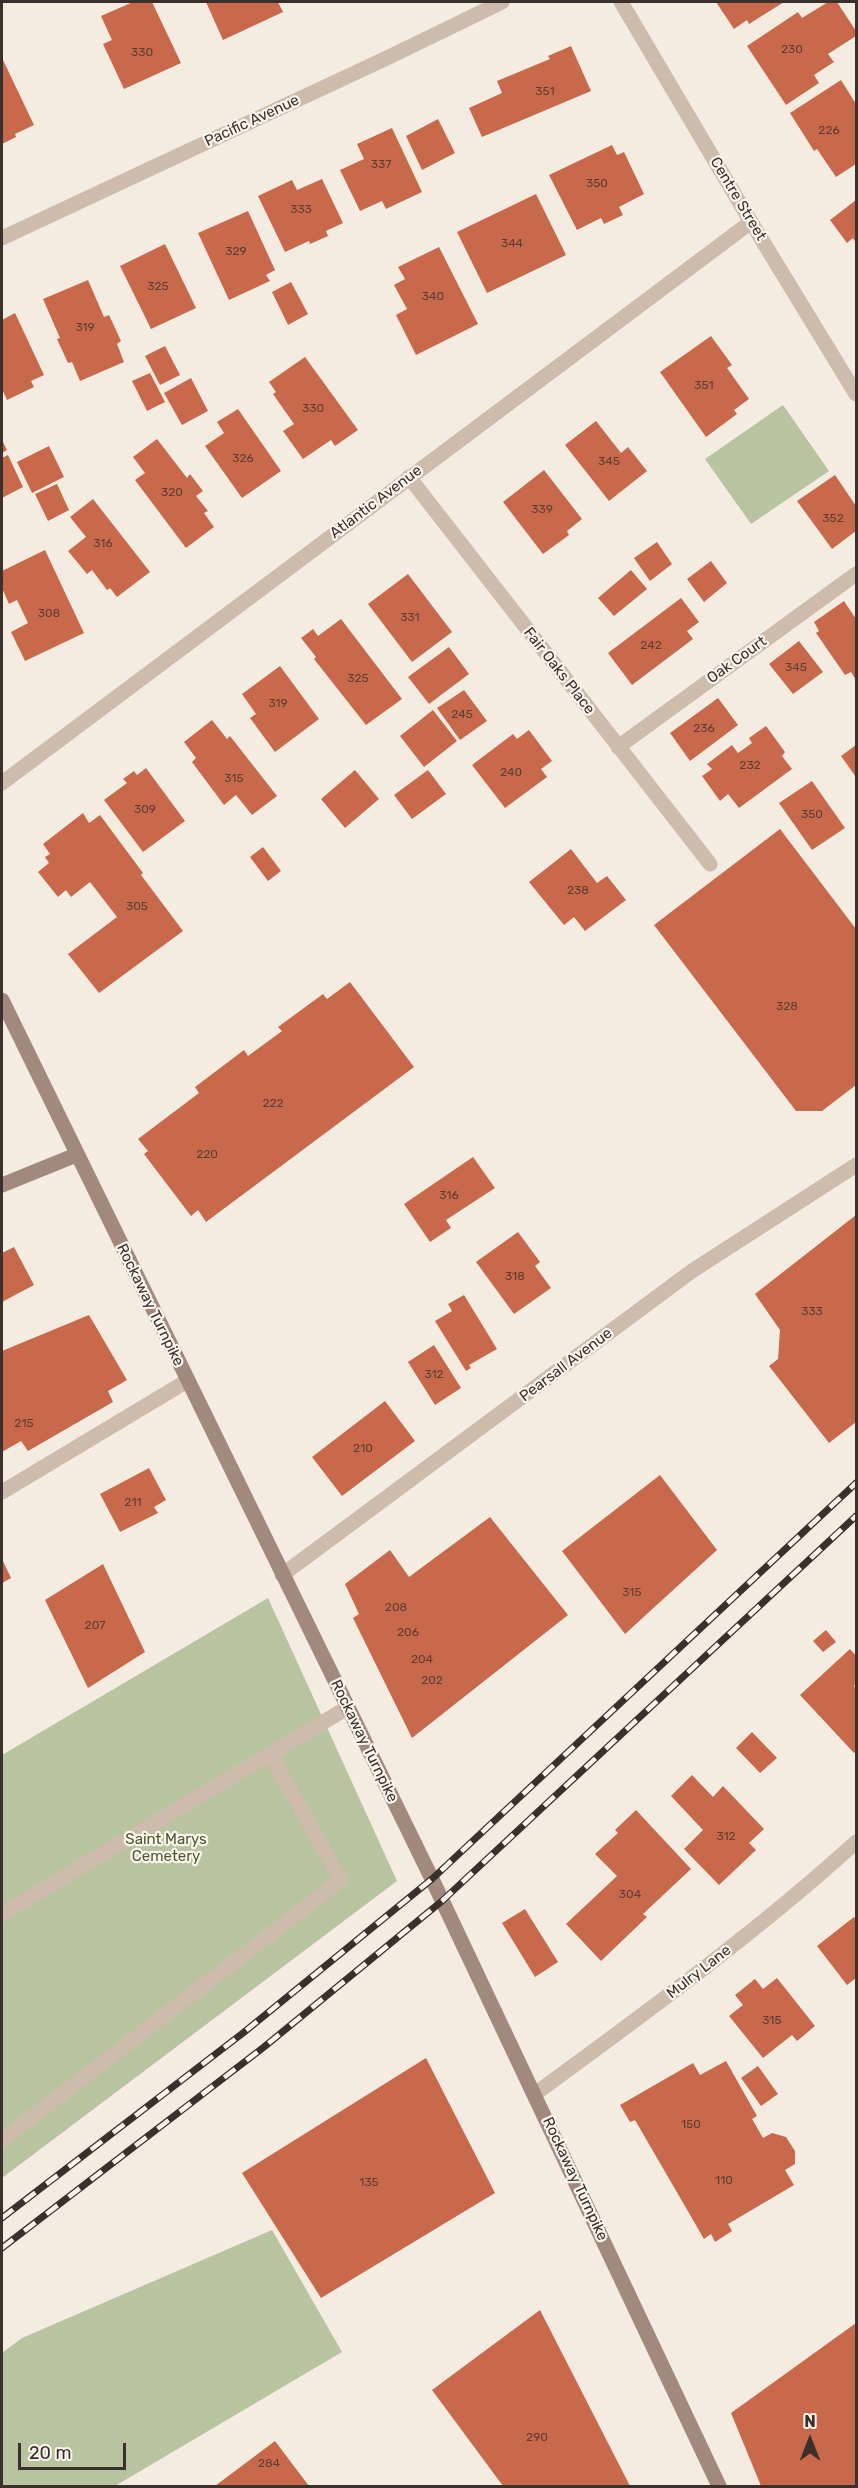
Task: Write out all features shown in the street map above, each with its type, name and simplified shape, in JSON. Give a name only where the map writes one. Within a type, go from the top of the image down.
[{"type":"main road","name":"Rockaway Turnpike","points":[[2,1000],[535,2094],[719,2487]]},
{"type":"main road","points":[[2,1185],[76,1155]]},
{"type":"street","name":"Pacific Avenue","points":[[2,238],[502,2]]},
{"type":"street","name":"Centre Street","points":[[621,2],[856,394]]},
{"type":"street","name":"Atlantic Avenue","points":[[2,783],[751,222]]},
{"type":"street","name":"Fair Oaks Place","points":[[409,477],[710,864]]},
{"type":"street","name":"Oak Court","points":[[618,747],[856,574]]},
{"type":"street","name":"Pearsall Avenue","points":[[282,1575],[692,1270],[856,1165]]},
{"type":"street","points":[[2,1492],[187,1381]]},
{"type":"street","points":[[2,1914],[347,1708]]},
{"type":"street","points":[[2,2140],[341,1880],[270,1754]]},
{"type":"street","name":"Mulry Lane","points":[[535,2094],[681,1987],[807,1886],[856,1842]]},
{"type":"green space","points":[[783,405],[829,471],[751,524],[705,459]]},
{"type":"green space","name":"Saint Marys Cemetery","points":[[268,1598],[397,1881],[2,2178],[2,1755]]},
{"type":"green space","points":[[272,2230],[342,2352],[115,2486],[2,2486],[2,2353],[22,2338]]},
{"type":"building","points":[[133,2],[152,2],[181,63],[124,89],[103,44],[112,40],[101,16]]},
{"type":"building","points":[[206,2],[278,2],[283,12],[223,40]]},
{"type":"building","points":[[716,2],[784,2],[749,24],[747,20],[734,29]]},
{"type":"building","points":[[828,2],[837,2],[856,31],[856,36],[828,54],[834,62],[814,75],[819,83],[786,105],[747,46],[798,12],[802,18]]},
{"type":"building","points":[[571,46],[591,91],[482,137],[469,108],[502,93],[497,81],[550,59],[548,56]]},
{"type":"building","points":[[2,61],[34,125],[15,134],[16,137],[2,144]]},
{"type":"building","points":[[841,80],[856,104],[856,164],[836,177],[817,149],[814,151],[790,113]]},
{"type":"building","points":[[438,119],[455,153],[422,170],[406,136]]},
{"type":"building","points":[[392,128],[422,192],[386,209],[382,201],[360,211],[340,170],[364,159],[357,144]]},
{"type":"building","points":[[612,145],[617,155],[624,152],[644,194],[619,207],[623,215],[604,224],[601,218],[577,230],[549,175]]},
{"type":"building","points":[[322,179],[343,223],[326,231],[328,236],[310,244],[309,241],[285,252],[258,196],[292,180],[297,190]]},
{"type":"building","points":[[536,194],[566,255],[487,293],[457,232]]},
{"type":"building","points":[[856,200],[856,243],[853,238],[847,243],[830,220]]},
{"type":"building","points":[[248,211],[275,270],[266,275],[270,281],[229,300],[198,233]]},
{"type":"building","points":[[165,244],[196,308],[151,329],[120,266]]},
{"type":"building","points":[[439,247],[478,324],[416,355],[396,315],[407,309],[394,285],[405,279],[398,267]]},
{"type":"building","points":[[88,280],[104,317],[109,315],[121,341],[117,344],[124,362],[80,381],[72,362],[68,363],[57,339],[60,338],[43,299]]},
{"type":"building","points":[[291,282],[308,314],[288,325],[272,292]]},
{"type":"building","points":[[15,313],[44,375],[31,381],[34,387],[7,400],[2,389],[2,320]]},
{"type":"building","points":[[711,336],[732,365],[727,368],[749,399],[734,410],[737,414],[706,437],[660,372]]},
{"type":"building","points":[[165,346],[180,375],[160,385],[145,356]]},
{"type":"building","points":[[305,357],[358,430],[335,446],[331,440],[303,459],[283,431],[294,424],[273,394],[276,392],[269,382]]},
{"type":"building","points":[[150,373],[165,402],[147,411],[132,381]]},
{"type":"building","points":[[191,378],[208,411],[182,425],[164,393]]},
{"type":"building","points":[[238,409],[281,471],[242,498],[205,446],[224,433],[217,422]]},
{"type":"building","points":[[596,421],[621,453],[628,447],[647,471],[609,501],[565,445]]},
{"type":"building","points":[[157,439],[187,478],[190,474],[203,491],[196,496],[208,511],[204,513],[214,527],[186,548],[135,480],[145,473],[133,457]]},
{"type":"building","points":[[2,440],[7,450],[2,453]]},
{"type":"building","points":[[49,446],[64,477],[32,493],[17,462]]},
{"type":"building","points":[[8,455],[23,487],[2,498],[2,458]]},
{"type":"building","points":[[544,470],[582,519],[567,531],[569,535],[543,554],[503,502]]},
{"type":"building","points":[[835,475],[856,506],[856,531],[832,549],[797,501]]},
{"type":"building","points":[[57,484],[69,510],[48,521],[35,494]]},
{"type":"building","points":[[93,499],[150,572],[117,597],[110,588],[107,590],[92,570],[87,574],[68,551],[86,537],[70,517]]},
{"type":"building","points":[[657,542],[672,564],[650,581],[634,558]]},
{"type":"building","points":[[45,550],[84,633],[25,661],[11,632],[28,623],[17,600],[9,604],[2,588],[2,571]]},
{"type":"building","points":[[711,561],[727,583],[704,602],[687,579]]},
{"type":"building","points":[[631,570],[647,589],[614,616],[598,598]]},
{"type":"building","points":[[408,574],[452,632],[412,662],[368,604]]},
{"type":"building","points":[[681,598],[699,622],[687,631],[693,639],[632,685],[608,653]]},
{"type":"building","points":[[844,601],[856,619],[856,680],[851,672],[845,675],[816,633],[819,631],[814,622]]},
{"type":"building","points":[[341,619],[402,699],[366,725],[314,659],[316,657],[301,638],[313,629],[318,636]]},
{"type":"building","points":[[799,641],[823,672],[793,694],[769,664]]},
{"type":"building","points":[[449,647],[469,674],[429,704],[408,677]]},
{"type":"building","points":[[280,666],[319,719],[275,752],[250,718],[256,714],[242,694]]},
{"type":"building","points":[[464,690],[487,721],[460,740],[437,708]]},
{"type":"building","points":[[718,698],[738,725],[690,761],[670,733]]},
{"type":"building","points":[[433,710],[457,741],[424,767],[400,736]]},
{"type":"building","points":[[212,720],[227,739],[230,736],[277,796],[252,815],[236,795],[224,805],[192,762],[196,758],[184,742]]},
{"type":"building","points":[[766,726],[785,752],[782,756],[792,769],[739,808],[728,794],[720,801],[702,776],[712,769],[707,764],[732,745],[738,753],[752,743],[749,738]]},
{"type":"building","points":[[529,730],[552,761],[541,769],[547,777],[505,808],[472,765],[513,734],[517,739]]},
{"type":"building","points":[[856,745],[856,777],[841,756]]},
{"type":"building","points":[[146,768],[185,821],[143,852],[104,800],[127,783],[123,779],[134,771],[137,775]]},
{"type":"building","points":[[355,770],[379,799],[345,828],[321,799]]},
{"type":"building","points":[[428,770],[446,794],[412,819],[394,795]]},
{"type":"building","points":[[812,781],[845,828],[812,850],[779,803]]},
{"type":"building","points":[[83,813],[89,823],[100,815],[183,931],[99,993],[68,954],[117,917],[90,882],[71,897],[66,890],[58,897],[38,872],[49,863],[45,857],[50,854],[43,844]]},
{"type":"building","points":[[780,829],[856,929],[856,1085],[822,1111],[796,1111],[654,925]]},
{"type":"building","points":[[263,847],[281,871],[268,881],[250,857]]},
{"type":"building","points":[[571,849],[597,883],[607,876],[626,900],[585,931],[574,917],[564,925],[529,882]]},
{"type":"building","points":[[350,982],[414,1067],[206,1222],[198,1210],[191,1216],[144,1154],[148,1151],[138,1139],[199,1093],[195,1087],[244,1050],[248,1056],[282,1031],[278,1027],[323,994],[327,999]]},
{"type":"building","points":[[473,1157],[495,1188],[446,1220],[451,1228],[430,1242],[404,1204]]},
{"type":"building","points":[[856,1215],[856,1422],[829,1443],[769,1366],[778,1359],[780,1330],[755,1294]]},
{"type":"building","points":[[518,1232],[540,1262],[535,1266],[551,1288],[514,1314],[476,1262]]},
{"type":"building","points":[[14,1247],[34,1285],[2,1302],[2,1253]]},
{"type":"building","points":[[464,1295],[497,1349],[469,1365],[471,1368],[466,1371],[435,1321],[452,1311],[448,1304]]},
{"type":"building","points":[[89,1315],[127,1380],[108,1391],[113,1402],[28,1451],[21,1441],[2,1452],[2,1351]]},
{"type":"building","points":[[434,1345],[461,1388],[435,1405],[408,1362]]},
{"type":"building","points":[[385,1401],[415,1441],[342,1496],[312,1457]]},
{"type":"building","points":[[149,1468],[166,1500],[154,1507],[158,1513],[120,1532],[100,1494]]},
{"type":"building","points":[[660,1475],[717,1550],[625,1634],[562,1551]]},
{"type":"building","points":[[490,1517],[568,1615],[412,1738],[353,1618],[359,1614],[345,1584],[390,1550],[409,1577]]},
{"type":"building","points":[[2,1559],[11,1578],[2,1583]]},
{"type":"building","points":[[103,1564],[145,1652],[88,1688],[45,1600]]},
{"type":"building","points":[[826,1630],[836,1642],[823,1652],[813,1641]]},
{"type":"building","points":[[850,1649],[856,1656],[854,1686],[856,1689],[856,1751],[854,1753],[800,1695]]},
{"type":"building","points":[[752,1732],[777,1758],[760,1773],[736,1748]]},
{"type":"building","points":[[692,1775],[713,1797],[723,1786],[764,1829],[749,1843],[756,1850],[719,1885],[684,1849],[703,1830],[671,1796]]},
{"type":"building","points":[[636,1810],[691,1869],[643,1914],[647,1917],[601,1961],[566,1924],[617,1876],[595,1854],[618,1833],[615,1830]]},
{"type":"building","points":[[525,1909],[558,1962],[535,1977],[502,1923]]},
{"type":"building","points":[[854,1917],[856,1920],[856,1978],[847,1985],[817,1946]]},
{"type":"building","points":[[777,1978],[815,2026],[797,2041],[792,2035],[763,2058],[729,2016],[743,2005],[735,1995],[755,1979],[763,1989]]},
{"type":"building","points":[[426,2058],[495,2193],[321,2298],[242,2173]]},
{"type":"building","points":[[726,2061],[757,2116],[752,2119],[763,2138],[772,2133],[786,2137],[795,2151],[795,2164],[785,2170],[794,2185],[728,2224],[732,2231],[715,2242],[711,2234],[704,2239],[635,2120],[630,2122],[620,2105],[693,2063],[700,2075]]},
{"type":"building","points":[[758,2066],[778,2094],[761,2106],[741,2078]]},
{"type":"building","points":[[540,2310],[630,2486],[503,2486],[432,2390]]},
{"type":"building","points":[[856,2323],[856,2486],[761,2486],[731,2413]]},
{"type":"building","points":[[275,2441],[309,2486],[215,2486]]},
{"type":"railway","points":[[2,2218],[243,2033],[432,1879],[856,1483]]},
{"type":"railway","points":[[2,2248],[264,2047],[442,1901],[856,1516]]}]
